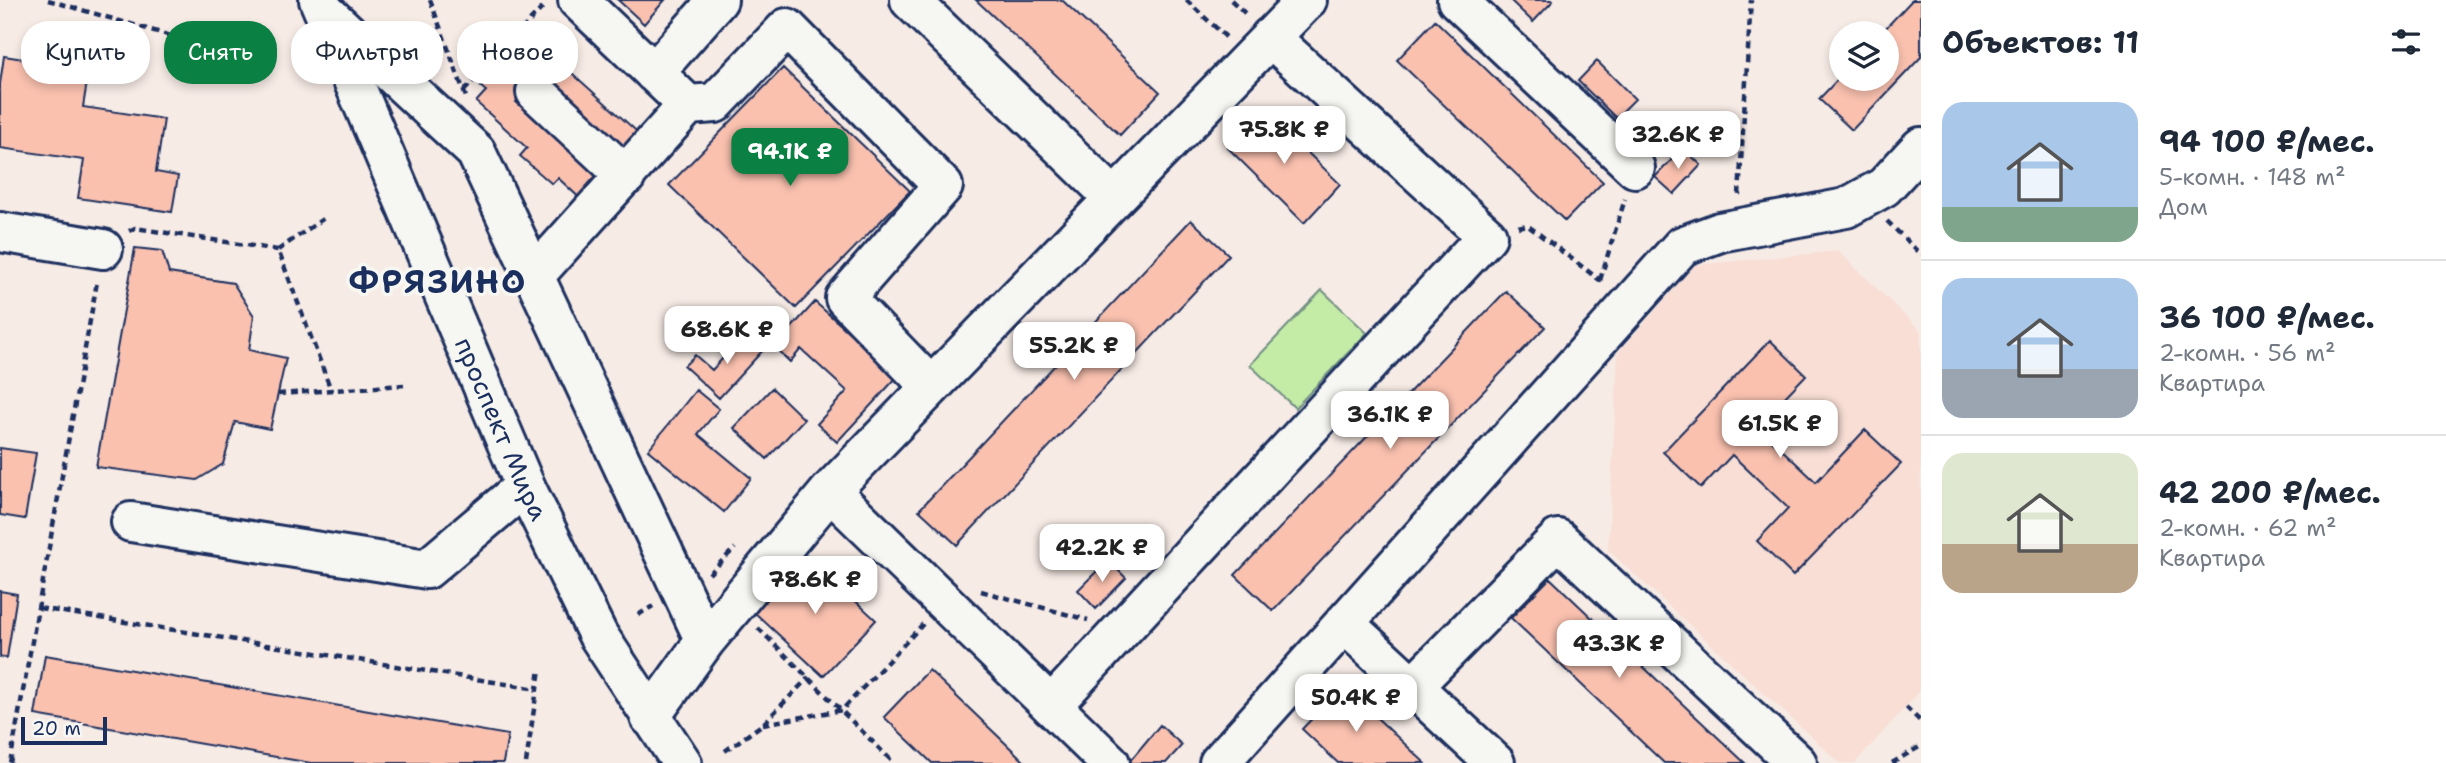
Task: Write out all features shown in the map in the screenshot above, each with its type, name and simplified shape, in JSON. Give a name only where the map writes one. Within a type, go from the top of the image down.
[{"type":"main road","points":[[578,0],[688,105]]},
{"type":"main road","points":[[654,73],[718,0]]},
{"type":"main road","points":[[910,0],[1113,197]]},
{"type":"main road","points":[[650,717],[705,641],[831,491],[1113,197],[1307,0]]},
{"type":"main road","points":[[1457,0],[1634,168]]},
{"type":"main road","points":[[322,6],[476,152],[705,641]]},
{"type":"main road","name":"проспект Мира","points":[[322,6],[525,486],[598,635],[682,763]]},
{"type":"main road","points":[[534,276],[688,105],[715,103],[786,28],[943,186],[845,298],[931,387]]},
{"type":"main road","points":[[1051,706],[1487,236],[1270,37]]},
{"type":"main road","points":[[536,92],[626,176]]},
{"type":"main road","points":[[1219,763],[1682,246],[1737,229],[1846,208],[1884,187],[1921,148]]},
{"type":"main road","points":[[0,232],[103,249]]},
{"type":"main road","points":[[131,522],[427,569],[525,486]]},
{"type":"main road","points":[[831,491],[961,596],[1051,706],[1110,763]]},
{"type":"main road","points":[[1414,685],[1558,539],[1797,763]]},
{"type":"main road","points":[[1345,623],[1495,763]]},
{"type":"path","points":[[48,0],[164,34]]},
{"type":"path","points":[[464,91],[549,0]]},
{"type":"path","points":[[1186,0],[1230,41]]},
{"type":"path","points":[[1737,229],[1751,0]]},
{"type":"path","points":[[1600,280],[1634,168]]},
{"type":"path","points":[[1864,198],[1921,255]]},
{"type":"path","points":[[10,763],[103,249],[135,228],[278,250],[327,216]]},
{"type":"path","points":[[1487,236],[1527,225],[1631,303]]},
{"type":"path","points":[[278,250],[331,390]]},
{"type":"path","points":[[278,394],[404,385]]},
{"type":"path","points":[[762,724],[842,710],[961,596],[1122,630]]},
{"type":"path","points":[[39,608],[537,689]]},
{"type":"path","points":[[526,763],[540,669]]},
{"type":"path","points":[[724,751],[762,724],[809,677]]},
{"type":"path","points":[[1906,707],[1921,722]]},
{"type":"path","points":[[1892,763],[1921,746]]},
{"type":"shaded area","points":[[1838,251],[1921,331],[1921,690],[1855,763],[1840,763],[1608,550],[1618,353],[1695,265]]},
{"type":"green space","points":[[1322,290],[1367,333],[1295,408],[1250,365]]},
{"type":"building","points":[[618,0],[665,0],[644,24]]},
{"type":"building","points":[[976,0],[1062,0],[1160,92],[1120,135]]},
{"type":"building","points":[[1510,0],[1552,0],[1553,1],[1533,22]]},
{"type":"building","points":[[1912,0],[1921,0],[1921,57],[1899,80],[1899,21],[1892,21]]},
{"type":"building","points":[[1435,20],[1603,182],[1565,221],[1397,60]]},
{"type":"building","points":[[4,56],[21,59],[21,84],[87,84],[83,107],[164,119],[156,172],[178,176],[172,212],[78,198],[84,160],[0,148],[0,84]]},
{"type":"building","points":[[1597,61],[1635,99],[1616,118],[1578,81]]},
{"type":"building","points":[[783,68],[910,191],[796,308],[669,185]]},
{"type":"building","points":[[578,78],[643,137],[626,157],[545,84],[578,84]]},
{"type":"building","points":[[484,84],[532,84],[516,102],[604,181],[584,202],[558,178],[552,184],[520,156],[527,148],[476,102],[486,91],[481,87]]},
{"type":"building","points":[[1829,89],[1829,91],[1889,91],[1852,130],[1819,99]]},
{"type":"building","points":[[1263,109],[1340,184],[1304,223],[1227,147]]},
{"type":"building","points":[[1683,148],[1701,165],[1674,194],[1655,177]]},
{"type":"building","points":[[1191,220],[1229,255],[957,545],[919,510]]},
{"type":"building","points":[[135,248],[162,251],[169,273],[233,283],[254,316],[249,350],[286,358],[270,429],[235,422],[223,464],[197,480],[96,467]]},
{"type":"building","points":[[1506,291],[1545,327],[1273,611],[1235,575]]},
{"type":"building","points":[[815,302],[898,376],[837,442],[817,424],[847,391],[801,349],[790,362],[774,347]]},
{"type":"building","points":[[747,332],[765,348],[719,398],[684,366],[695,355],[712,370]]},
{"type":"building","points":[[1770,340],[1806,375],[1757,426],[1816,482],[1865,430],[1901,464],[1793,576],[1757,541],[1788,508],[1732,455],[1701,488],[1663,452]]},
{"type":"building","points":[[772,388],[804,419],[767,459],[734,428]]},
{"type":"building","points":[[696,390],[719,409],[698,434],[751,478],[724,512],[648,450]]},
{"type":"building","points":[[0,448],[36,453],[25,519],[0,515]]},
{"type":"building","points":[[807,556],[876,620],[823,676],[754,612]]},
{"type":"building","points":[[1108,560],[1126,578],[1096,609],[1078,590]]},
{"type":"building","points":[[1550,578],[1745,763],[1664,763],[1511,618]]},
{"type":"building","points":[[0,591],[17,594],[7,658],[0,657]]},
{"type":"building","points":[[45,655],[508,735],[503,763],[311,763],[35,715]]},
{"type":"building","points":[[929,670],[1026,763],[932,763],[884,717]]},
{"type":"building","points":[[1343,686],[1425,763],[1338,763],[1302,729]]},
{"type":"building","points":[[1160,725],[1182,745],[1166,763],[1128,763]]},
{"type":"district","name":"ФРЯЗИНО","points":[[438,281]]}]
